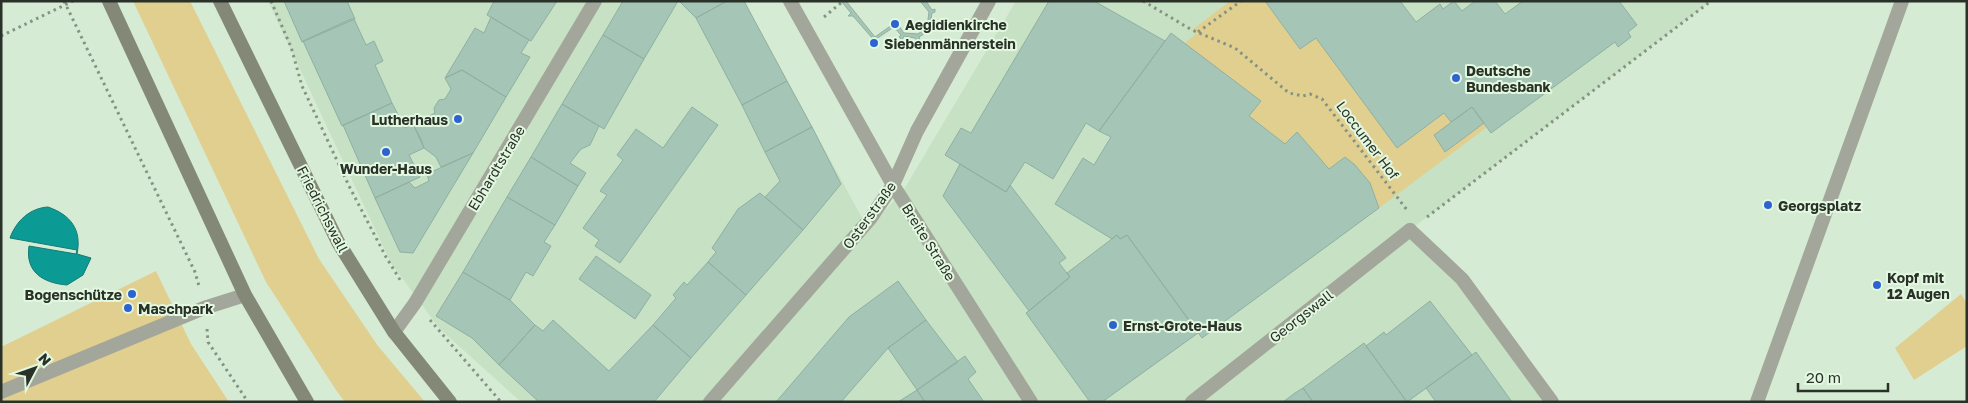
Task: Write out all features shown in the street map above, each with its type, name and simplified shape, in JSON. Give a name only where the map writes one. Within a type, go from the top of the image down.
[{"type":"main road","points":[[108,1],[245,295],[306,402]]},
{"type":"main road","name":"Friedrichswall","points":[[220,1],[338,242],[394,332],[450,402]]},
{"type":"street","name":"Ebhardtstraße","points":[[394,332],[415,303],[595,1]]},
{"type":"street","name":"Breite Straße","points":[[790,1],[893,185],[1031,402]]},
{"type":"street","name":"Osterstraße","points":[[710,402],[850,244],[893,185],[917,132],[989,1]]},
{"type":"street","points":[[1757,402],[1902,1]]},
{"type":"street","points":[[1410,230],[1462,279],[1552,402]]},
{"type":"street","name":"Georgswall","points":[[1192,402],[1410,230]]},
{"type":"street","points":[[1,392],[204,308],[245,295]]},
{"type":"path","points":[[1,36],[65,3],[73,1]]},
{"type":"path","points":[[271,1],[291,47],[302,86],[349,186],[386,257],[415,303],[491,393],[501,402]]},
{"type":"path","name":"Loccumer Hof","points":[[1143,1],[1197,33],[1235,48],[1289,93],[1303,96],[1310,94],[1322,99],[1395,195]]},
{"type":"path","points":[[1197,33],[1241,1]]},
{"type":"path","points":[[1410,230],[1711,1]]},
{"type":"path","points":[[65,3],[195,272],[204,308],[208,342],[248,402]]},
{"type":"shaded area","points":[[133,1],[190,1],[319,259],[378,346],[425,402],[345,402],[336,390],[266,282]]},
{"type":"shaded area","points":[[268,1],[744,1],[868,229],[903,191],[1016,1],[1711,1],[1410,230],[1462,279],[1552,402],[521,402],[439,328],[391,263]]},
{"type":"shaded area","points":[[1230,1],[1265,1],[1300,49],[1316,38],[1397,148],[1444,113],[1451,122],[1472,107],[1487,127],[1379,208],[1366,179],[1351,162],[1344,157],[1329,169],[1297,132],[1285,144],[1249,116],[1185,43],[1197,33],[1192,30]]},
{"type":"shaded area","name":"Maschpark","points":[[156,271],[191,344],[229,402],[1,402],[1,347]]},
{"type":"shaded area","points":[[1961,294],[1967,303],[1967,346],[1914,380],[1895,348]]},
{"type":"water","points":[[48,207],[69,219],[78,238],[77,254],[91,258],[83,275],[67,285],[50,282],[37,274],[30,263],[28,255],[29,246],[76,254],[77,250],[10,238],[24,216],[35,210]]},
{"type":"building","points":[[284,1],[347,1],[355,19],[302,42]]},
{"type":"building","points":[[494,1],[557,1],[531,41],[487,15]]},
{"type":"building","points":[[623,1],[678,1],[644,59],[603,35]]},
{"type":"building","points":[[679,1],[727,1],[696,18]]},
{"type":"building","points":[[727,1],[744,1],[787,81],[742,105],[696,18]]},
{"type":"building","name":"Aegidienkirche","points":[[841,1],[846,1],[875,37],[896,22],[904,33],[918,34],[927,27],[929,12],[920,1],[926,1],[932,10],[935,9],[935,12],[932,13],[930,26],[933,28],[919,37],[920,41],[917,42],[915,38],[904,36],[902,40],[899,37],[901,35],[894,27],[876,39],[875,43],[872,42],[873,39],[853,16],[848,16],[851,13]]},
{"type":"building","points":[[1049,1],[1094,1],[1165,41],[1099,131],[1086,123],[1053,179],[1025,162],[1006,192],[945,155],[961,128],[971,133]]},
{"type":"building","name":"Deutsche Bundesbank","points":[[1265,1],[1400,1],[1416,22],[1440,4],[1443,9],[1454,1],[1462,11],[1475,1],[1495,1],[1505,14],[1523,1],[1619,1],[1637,25],[1628,32],[1631,37],[1618,47],[1615,42],[1491,133],[1472,107],[1451,122],[1444,113],[1397,148],[1316,38],[1300,49]]},
{"type":"building","points":[[491,17],[529,40],[521,53],[530,57],[506,97],[462,70],[445,78],[475,28],[484,33]]},
{"type":"building","points":[[354,19],[366,45],[374,41],[383,61],[375,65],[392,103],[342,126],[303,41]]},
{"type":"building","points":[[1171,33],[1261,101],[1249,116],[1285,144],[1297,132],[1329,169],[1345,157],[1355,165],[1370,183],[1379,208],[1202,338],[1127,235],[1120,239],[1117,235],[1112,239],[1055,204],[1083,158],[1094,165],[1111,137],[1099,131]]},
{"type":"building","points":[[603,35],[644,59],[604,129],[562,104]]},
{"type":"building","name":"Lutherhaus","points":[[462,70],[506,97],[473,153],[441,167],[436,157],[424,148],[413,124],[435,113],[434,108],[439,100],[445,99],[451,89],[445,78]]},
{"type":"building","points":[[787,81],[812,127],[765,152],[742,105]]},
{"type":"building","name":"Wunder-Haus","points":[[392,103],[405,128],[413,124],[421,139],[424,148],[409,155],[420,177],[375,198],[343,125]]},
{"type":"building","points":[[562,104],[599,126],[590,145],[581,149],[570,163],[586,173],[578,186],[531,157]]},
{"type":"building","points":[[692,107],[718,125],[620,263],[595,246],[599,240],[583,228],[607,195],[600,191],[623,160],[617,155],[636,129],[663,148]]},
{"type":"building","points":[[1472,107],[1484,123],[1445,152],[1434,135]]},
{"type":"building","points":[[812,127],[841,184],[803,230],[765,197],[780,181],[765,152]]},
{"type":"building","points":[[473,153],[413,253],[400,252],[375,198],[409,182],[415,188],[429,181],[427,174]]},
{"type":"building","points":[[531,157],[578,186],[555,225],[507,197]]},
{"type":"building","points":[[960,164],[1006,192],[1010,185],[1066,258],[1059,263],[1070,277],[1029,311],[943,196]]},
{"type":"building","points":[[760,193],[803,230],[746,295],[708,262],[716,252],[712,248],[738,209]]},
{"type":"building","points":[[507,197],[555,225],[544,242],[551,246],[533,276],[526,272],[510,300],[463,272]]},
{"type":"building","name":"Ernst-Grote-Haus","points":[[1117,235],[1120,239],[1127,235],[1198,333],[1102,402],[1090,402],[1026,313],[1070,277],[1067,273]]},
{"type":"building","points":[[596,256],[651,295],[635,319],[579,279]]},
{"type":"building","points":[[708,262],[746,295],[691,358],[653,325],[676,298],[673,295],[684,282],[687,285]]},
{"type":"building","points":[[463,272],[510,300],[535,325],[499,365],[472,338],[436,316]]},
{"type":"building","points":[[898,281],[926,320],[888,348],[841,402],[776,402],[849,317]]},
{"type":"building","points":[[1430,301],[1472,355],[1407,402],[1366,346],[1384,332],[1386,335]]},
{"type":"building","points":[[553,320],[609,371],[653,325],[691,358],[654,402],[539,402],[499,365],[535,325],[543,331]]},
{"type":"building","points":[[926,320],[958,362],[917,390],[888,348]]},
{"type":"building","points":[[1364,343],[1407,402],[1313,402],[1303,388]]},
{"type":"building","points":[[1476,352],[1512,402],[1436,402],[1426,388]]},
{"type":"building","points":[[965,356],[976,372],[968,379],[984,402],[925,402],[917,390]]},
{"type":"building","points":[[1303,388],[1313,402],[1283,402],[1295,393]]},
{"type":"building","points":[[917,390],[925,402],[898,402]]},
{"type":"place","name":"Aegidienkirche","points":[[895,24]]},
{"type":"place","name":"Siebenmännerstein","points":[[874,43]]},
{"type":"place","name":"Deutsche Bundesbank","points":[[1456,78]]},
{"type":"place","name":"Lutherhaus","points":[[458,119]]},
{"type":"place","name":"Wunder-Haus","points":[[386,152]]},
{"type":"place","name":"Georgsplatz","points":[[1768,205]]},
{"type":"place","name":"Kopf mit 12 Augen","points":[[1877,285]]},
{"type":"place","name":"Bogenschütze","points":[[132,294]]},
{"type":"place","name":"Maschpark","points":[[128,308]]},
{"type":"place","name":"Ernst-Grote-Haus","points":[[1113,325]]}]
